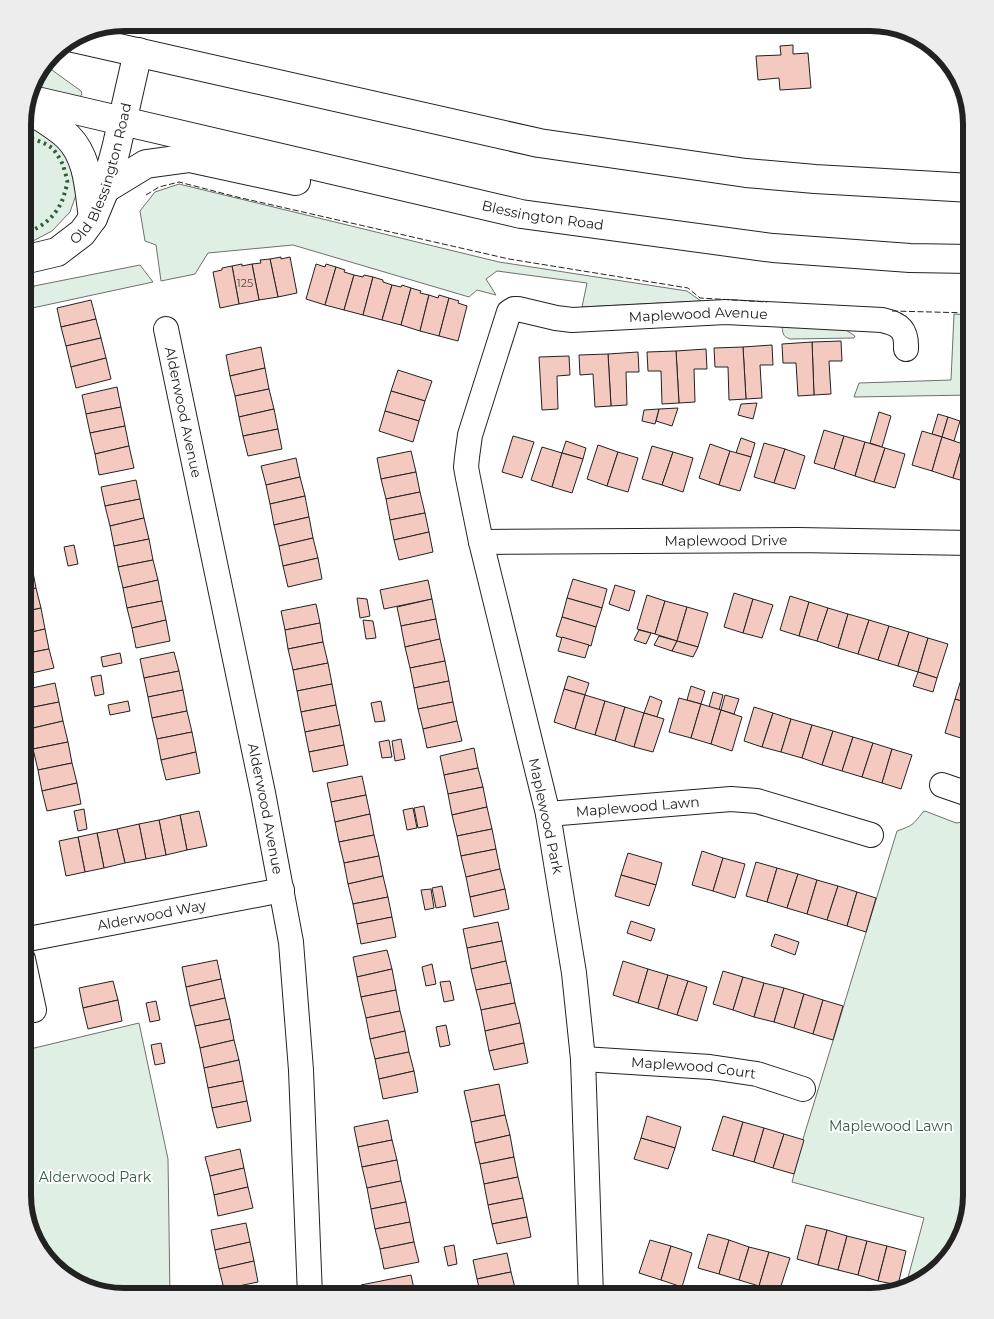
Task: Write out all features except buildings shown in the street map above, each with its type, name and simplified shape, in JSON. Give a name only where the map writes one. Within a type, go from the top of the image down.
[{"type":"main road","points":[[85,40],[539,143],[746,173],[963,187]]},
{"type":"main road","name":"Old Blessington Road","points":[[31,258],[57,252],[82,233],[93,218],[105,189],[116,149],[138,52]]},
{"type":"main road","name":"Blessington Road","points":[[34,100],[522,214],[773,248],[910,258],[963,259]]},
{"type":"main road","points":[[32,111],[61,130],[76,147],[86,170],[93,218]]},
{"type":"main road","points":[[105,189],[146,164],[190,158],[424,210],[522,214]]},
{"type":"street","name":"Maplewood Avenue","points":[[498,346],[509,312],[518,309],[549,317],[572,320],[726,312],[882,320],[898,326],[906,337],[906,349]]},
{"type":"street","name":"Alderwood Avenue","points":[[166,329],[292,942],[300,1051],[310,1288]]},
{"type":"street","name":"Maplewood Park","points":[[498,346],[470,435],[466,467],[482,542],[548,814],[574,973],[583,1059],[591,1288]]},
{"type":"street","name":"Maplewood Drive","points":[[482,542],[798,540],[963,543]]},
{"type":"street","points":[[942,785],[963,792]]},
{"type":"street","name":"Maplewood Lawn","points":[[548,814],[731,799],[757,801],[871,835]]},
{"type":"street","name":"Alderwood Way","points":[[31,938],[282,890]]},
{"type":"street","points":[[31,997],[34,1010]]},
{"type":"street","name":"Maplewood Court","points":[[583,1059],[710,1067],[757,1074],[803,1089]]},
{"type":"green space","points":[[50,69],[81,91],[80,97],[39,88]]},
{"type":"green space","points":[[31,126],[48,132],[71,157],[77,192],[70,212],[52,231],[31,241]]},
{"type":"green space","points":[[179,184],[499,262],[687,291],[701,301],[582,307],[587,283],[497,271],[486,279],[496,295],[477,290],[469,297],[293,245],[208,253],[195,274],[161,281],[156,245],[145,241],[140,211],[155,192]]},
{"type":"green space","points":[[140,265],[153,282],[31,308],[31,293],[33,292],[34,286]]},
{"type":"green space","points":[[954,314],[963,315],[963,395],[854,397],[859,383],[951,380]]},
{"type":"green space","points":[[782,326],[846,330],[855,336],[854,338],[790,339],[784,335]]},
{"type":"green space","name":"Maplewood Lawn","points":[[925,811],[956,823],[963,822],[963,1195],[960,1219],[947,1246],[931,1265],[907,1280],[924,1218],[792,1182],[803,1139],[897,831],[912,824]]},
{"type":"green space","name":"Alderwood Park","points":[[139,1023],[168,1159],[170,1288],[112,1287],[89,1281],[63,1265],[54,1256],[41,1236],[34,1219],[31,1195],[31,1049]]},
{"type":"hedge","points":[[31,139],[52,148],[63,165],[67,183],[60,206],[50,218],[31,231]]},
{"type":"fence","points":[[146,195],[159,187],[179,182],[509,259],[688,288],[700,298],[767,302]]},
{"type":"fence","points":[[892,311],[963,313]]}]
